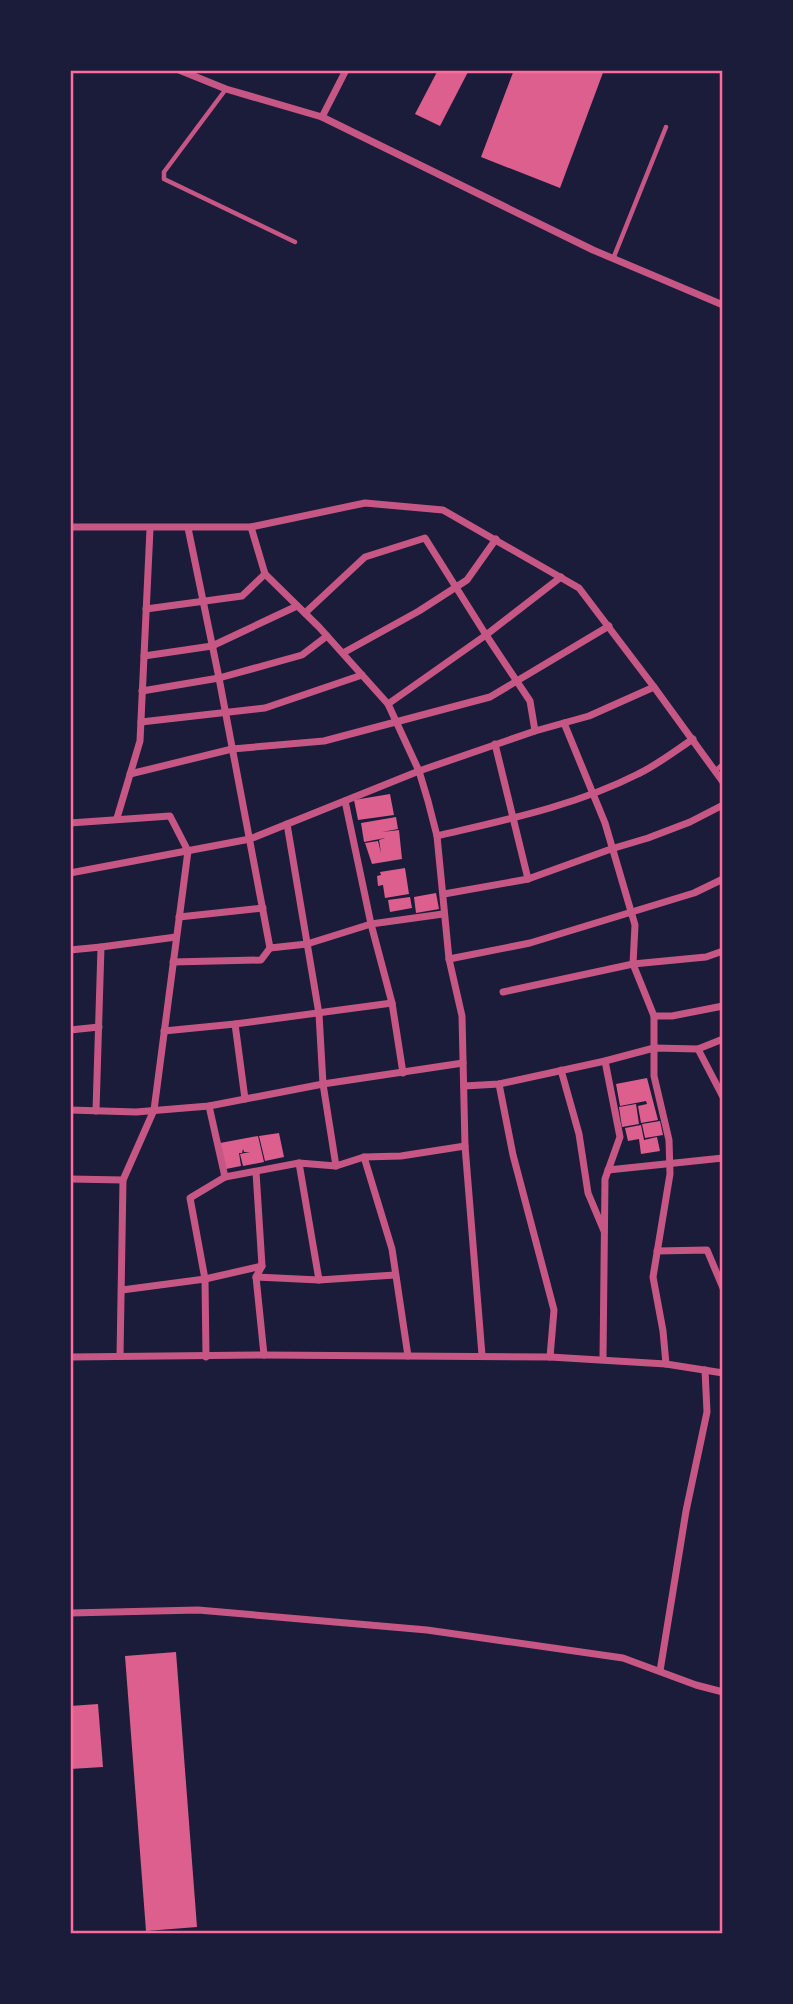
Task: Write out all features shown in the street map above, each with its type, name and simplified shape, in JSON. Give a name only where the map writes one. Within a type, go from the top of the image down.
[{"type":"street","points":[[179,70],[226,89],[322,117],[613,258],[723,305]]},
{"type":"street","points":[[322,117],[346,70]]},
{"type":"street","points":[[70,527],[251,527],[365,503],[443,510],[579,588],[723,782]]},
{"type":"street","points":[[251,527],[265,574],[327,636],[388,704],[419,771],[437,836],[449,959],[462,1016],[465,1146],[482,1356]]},
{"type":"street","points":[[173,962],[261,960],[270,948],[188,528]]},
{"type":"street","points":[[117,818],[140,741],[150,529]]},
{"type":"street","points":[[305,613],[365,557],[425,538],[530,701],[535,731]]},
{"type":"street","points":[[343,653],[419,611],[467,580],[496,539]]},
{"type":"street","points":[[146,609],[242,596],[265,574]]},
{"type":"street","points":[[388,704],[486,635],[561,577]]},
{"type":"street","points":[[144,656],[212,646],[297,606]]},
{"type":"street","points":[[130,774],[232,749],[324,741],[490,697],[609,626]]},
{"type":"street","points":[[142,691],[219,678],[302,655],[327,636]]},
{"type":"street","points":[[141,722],[265,709],[362,675]]},
{"type":"street","points":[[70,873],[250,839],[419,771],[535,731],[589,716],[654,687]]},
{"type":"street","points":[[564,723],[593,794],[635,925],[633,964],[654,1016],[654,1076],[669,1140],[670,1165],[653,1277],[666,1364]]},
{"type":"street","points":[[437,836],[593,794],[640,774],[693,739]]},
{"type":"street","points":[[495,744],[528,879]]},
{"type":"street","points":[[345,800],[371,924],[392,1003],[403,1073]]},
{"type":"street","points":[[444,894],[528,879],[648,838],[690,822],[723,805]]},
{"type":"street","points":[[70,822],[170,816],[188,851],[154,1110],[123,1180],[120,1356]]},
{"type":"street","points":[[287,824],[319,1014],[323,1084],[336,1166]]},
{"type":"street","points":[[449,959],[530,943],[694,893],[723,879]]},
{"type":"street","points":[[179,917],[263,908]]},
{"type":"street","points":[[270,948],[307,944],[371,924],[443,914]]},
{"type":"street","points":[[70,950],[176,937]]},
{"type":"street","points":[[96,1111],[101,947]]},
{"type":"street","points":[[503,992],[633,964],[706,957],[723,951]]},
{"type":"street","points":[[164,1031],[392,1003]]},
{"type":"street","points":[[654,1016],[672,1016],[723,1006]]},
{"type":"street","points":[[235,1024],[245,1099]]},
{"type":"street","points":[[70,1030],[99,1027]]},
{"type":"street","points":[[464,1086],[499,1084],[654,1048],[698,1049],[723,1039]]},
{"type":"street","points":[[698,1049],[723,1097]]},
{"type":"street","points":[[603,1359],[605,1179],[621,1137],[604,1061]]},
{"type":"street","points":[[70,1110],[136,1112],[209,1107],[323,1084],[463,1063]]},
{"type":"street","points":[[561,1070],[579,1134],[588,1193],[606,1235]]},
{"type":"street","points":[[499,1084],[513,1155],[554,1310],[550,1357]]},
{"type":"street","points":[[209,1107],[225,1177]]},
{"type":"street","points":[[206,1357],[205,1279],[190,1198],[225,1177],[299,1163],[336,1166],[363,1157],[401,1156],[465,1146]]},
{"type":"street","points":[[363,1157],[392,1249],[408,1356]]},
{"type":"street","points":[[608,1170],[723,1158]]},
{"type":"street","points":[[299,1163],[319,1280]]},
{"type":"street","points":[[256,1172],[262,1266],[256,1277],[264,1355]]},
{"type":"street","points":[[70,1180],[123,1180]]},
{"type":"street","points":[[657,1251],[708,1250],[723,1288]]},
{"type":"street","points":[[122,1290],[205,1279],[262,1266]]},
{"type":"street","points":[[256,1277],[319,1280],[395,1275]]},
{"type":"street","points":[[70,1357],[550,1357],[666,1364],[723,1373]]},
{"type":"street","points":[[660,1671],[686,1511],[707,1412],[705,1370]]},
{"type":"street","points":[[70,1613],[198,1610],[427,1630],[624,1658],[696,1685],[723,1692]]},
{"type":"lane","points":[[226,89],[164,172],[164,179],[295,242]]},
{"type":"lane","points":[[613,258],[666,127]]},
{"type":"lane","points":[[715,771],[723,764]]},
{"type":"building","points":[[438,70],[469,70],[440,126],[415,114]]},
{"type":"building","points":[[514,70],[604,70],[560,188],[481,157]]},
{"type":"building","points":[[390,794],[394,815],[358,820],[354,800]]},
{"type":"building","points":[[396,817],[398,829],[382,832],[399,830],[402,859],[372,864],[365,843],[378,841],[381,853],[379,840],[385,838],[364,842],[361,823]]},
{"type":"building","points":[[405,868],[409,894],[385,898],[383,885],[378,886],[377,876],[381,875],[380,872]]},
{"type":"building","points":[[436,893],[439,909],[416,913],[414,897]]},
{"type":"building","points":[[410,897],[412,908],[390,912],[388,900]]},
{"type":"building","points":[[647,1078],[658,1120],[641,1123],[638,1106],[647,1104],[646,1101],[620,1106],[616,1084]]},
{"type":"building","points":[[636,1104],[639,1124],[622,1127],[619,1107]]},
{"type":"building","points":[[660,1121],[663,1135],[645,1138],[642,1124]]},
{"type":"building","points":[[641,1125],[644,1140],[657,1137],[660,1151],[641,1154],[639,1139],[628,1141],[625,1128]]},
{"type":"building","points":[[279,1133],[284,1157],[265,1161],[259,1136]]},
{"type":"building","points":[[258,1136],[264,1162],[243,1166],[240,1154],[250,1152],[244,1152],[243,1149],[242,1153],[239,1153],[241,1166],[226,1169],[220,1143]]},
{"type":"building","points":[[176,1652],[197,1927],[146,1931],[125,1656]]},
{"type":"building","points":[[98,1704],[103,1767],[70,1769],[70,1706]]}]
